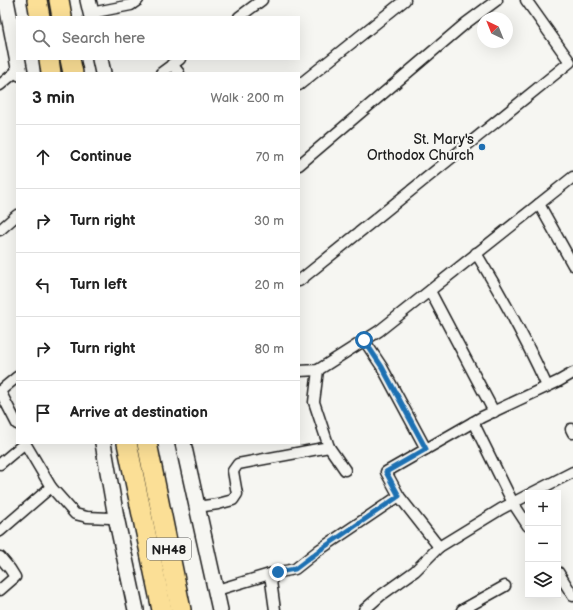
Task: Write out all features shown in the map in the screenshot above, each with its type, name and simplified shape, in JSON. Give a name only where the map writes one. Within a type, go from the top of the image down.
[{"type":"highway","points":[[37,0],[40,16]]},
{"type":"highway","points":[[59,0],[62,16]]},
{"type":"highway","points":[[49,60],[51,72]]},
{"type":"highway","points":[[70,60],[73,72]]},
{"type":"highway","name":"NH48","points":[[127,444],[162,610]]},
{"type":"highway","name":"NH48","points":[[147,444],[181,610]]},
{"type":"main road","points":[[6,0],[16,55]]},
{"type":"main road","points":[[17,60],[19,71]]},
{"type":"main road","points":[[100,60],[103,72]]},
{"type":"main road","points":[[103,444],[116,516],[136,610]]},
{"type":"main road","points":[[183,444],[217,590],[220,610]]},
{"type":"street","points":[[90,10],[131,5],[138,0]]},
{"type":"street","points":[[240,16],[262,0]]},
{"type":"street","points":[[300,84],[405,0]]},
{"type":"street","points":[[300,164],[466,23],[497,0]]},
{"type":"street","points":[[300,280],[572,64],[526,0]]},
{"type":"street","points":[[162,72],[176,62],[179,72]]},
{"type":"street","points":[[0,85],[16,73]]},
{"type":"street","points":[[300,371],[318,370],[379,331],[573,177]]},
{"type":"street","points":[[539,204],[573,265]]},
{"type":"street","points":[[0,230],[16,216]]},
{"type":"street","points":[[476,253],[524,336],[547,386]]},
{"type":"street","points":[[430,290],[494,412]]},
{"type":"street","points":[[364,340],[382,367],[426,449]]},
{"type":"street","points":[[318,370],[314,402],[328,447],[345,470]]},
{"type":"street","points":[[440,547],[399,496],[386,472],[473,422],[573,373]]},
{"type":"street","points":[[16,378],[0,391],[16,422]]},
{"type":"street","points":[[473,422],[513,503],[525,521]]},
{"type":"street","points":[[0,464],[24,444]]},
{"type":"street","points":[[26,444],[51,487],[75,514],[87,517],[110,518],[116,516]]},
{"type":"street","points":[[197,507],[233,500],[237,494],[233,471],[238,464],[328,447]]},
{"type":"street","points":[[538,490],[573,472]]},
{"type":"street","points":[[0,531],[51,487]]},
{"type":"street","points":[[217,590],[270,574],[295,569],[399,496]]},
{"type":"street","points":[[364,610],[380,596],[415,571],[440,547],[525,497]]},
{"type":"street","points":[[0,557],[10,568],[15,577],[0,590]]},
{"type":"street","points":[[270,574],[275,610]]},
{"type":"street","points":[[561,577],[573,596]]},
{"type":"street","points":[[462,610],[505,586]]},
{"type":"place","name":"St. Mary's Orthodox Church","points":[[482,147]]},
{"type":"route","points":[[278,572],[295,569],[399,496],[386,472],[426,449],[382,367],[364,340]]}]
